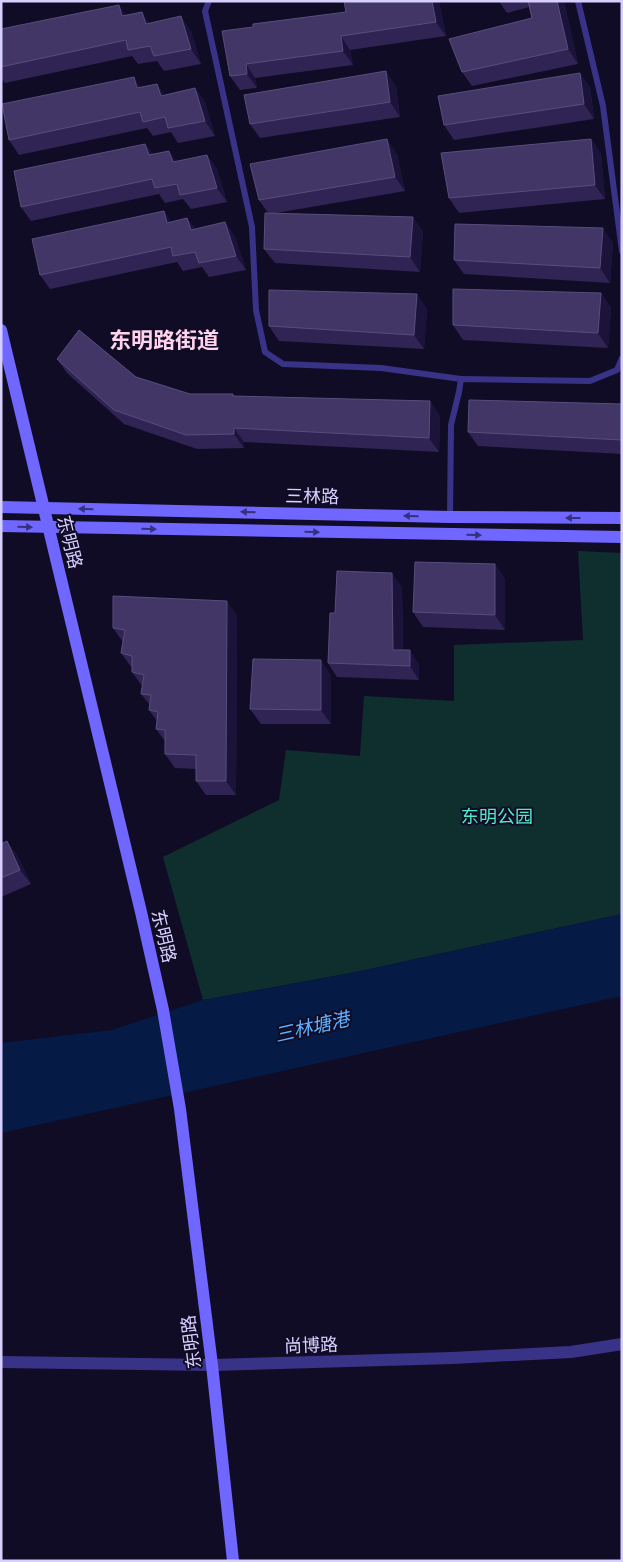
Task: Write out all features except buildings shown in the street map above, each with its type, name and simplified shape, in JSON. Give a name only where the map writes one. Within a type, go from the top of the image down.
[{"type":"main road","name":"东明路","points":[[1,330],[163,1010],[180,1109],[212,1365],[233,1561]]},
{"type":"main road","name":"三林路","points":[[1,507],[450,517],[622,518]]},
{"type":"main road","name":"三林路","points":[[1,526],[622,537]]},
{"type":"street","name":"尚博路","points":[[1,1362],[212,1365],[571,1352],[622,1344]]},
{"type":"lane","points":[[209,1],[205,11],[252,227],[256,310],[265,352],[283,364],[381,368],[461,379],[590,381],[617,370],[622,358]]},
{"type":"lane","points":[[578,1],[603,106],[622,251]]},
{"type":"lane","points":[[450,517],[451,425],[461,379]]},
{"type":"green space","name":"东明公园","points":[[578,551],[622,553],[622,914],[356,972],[203,1000],[163,857],[279,800],[286,750],[360,756],[364,696],[454,701],[454,645],[583,640]]},
{"type":"water","name":"三林塘港","points":[[622,914],[622,996],[1,1133],[1,1043],[112,1030],[203,1000],[356,972]]},
{"type":"district","name":"东明路街道","points":[[164,340]]}]
